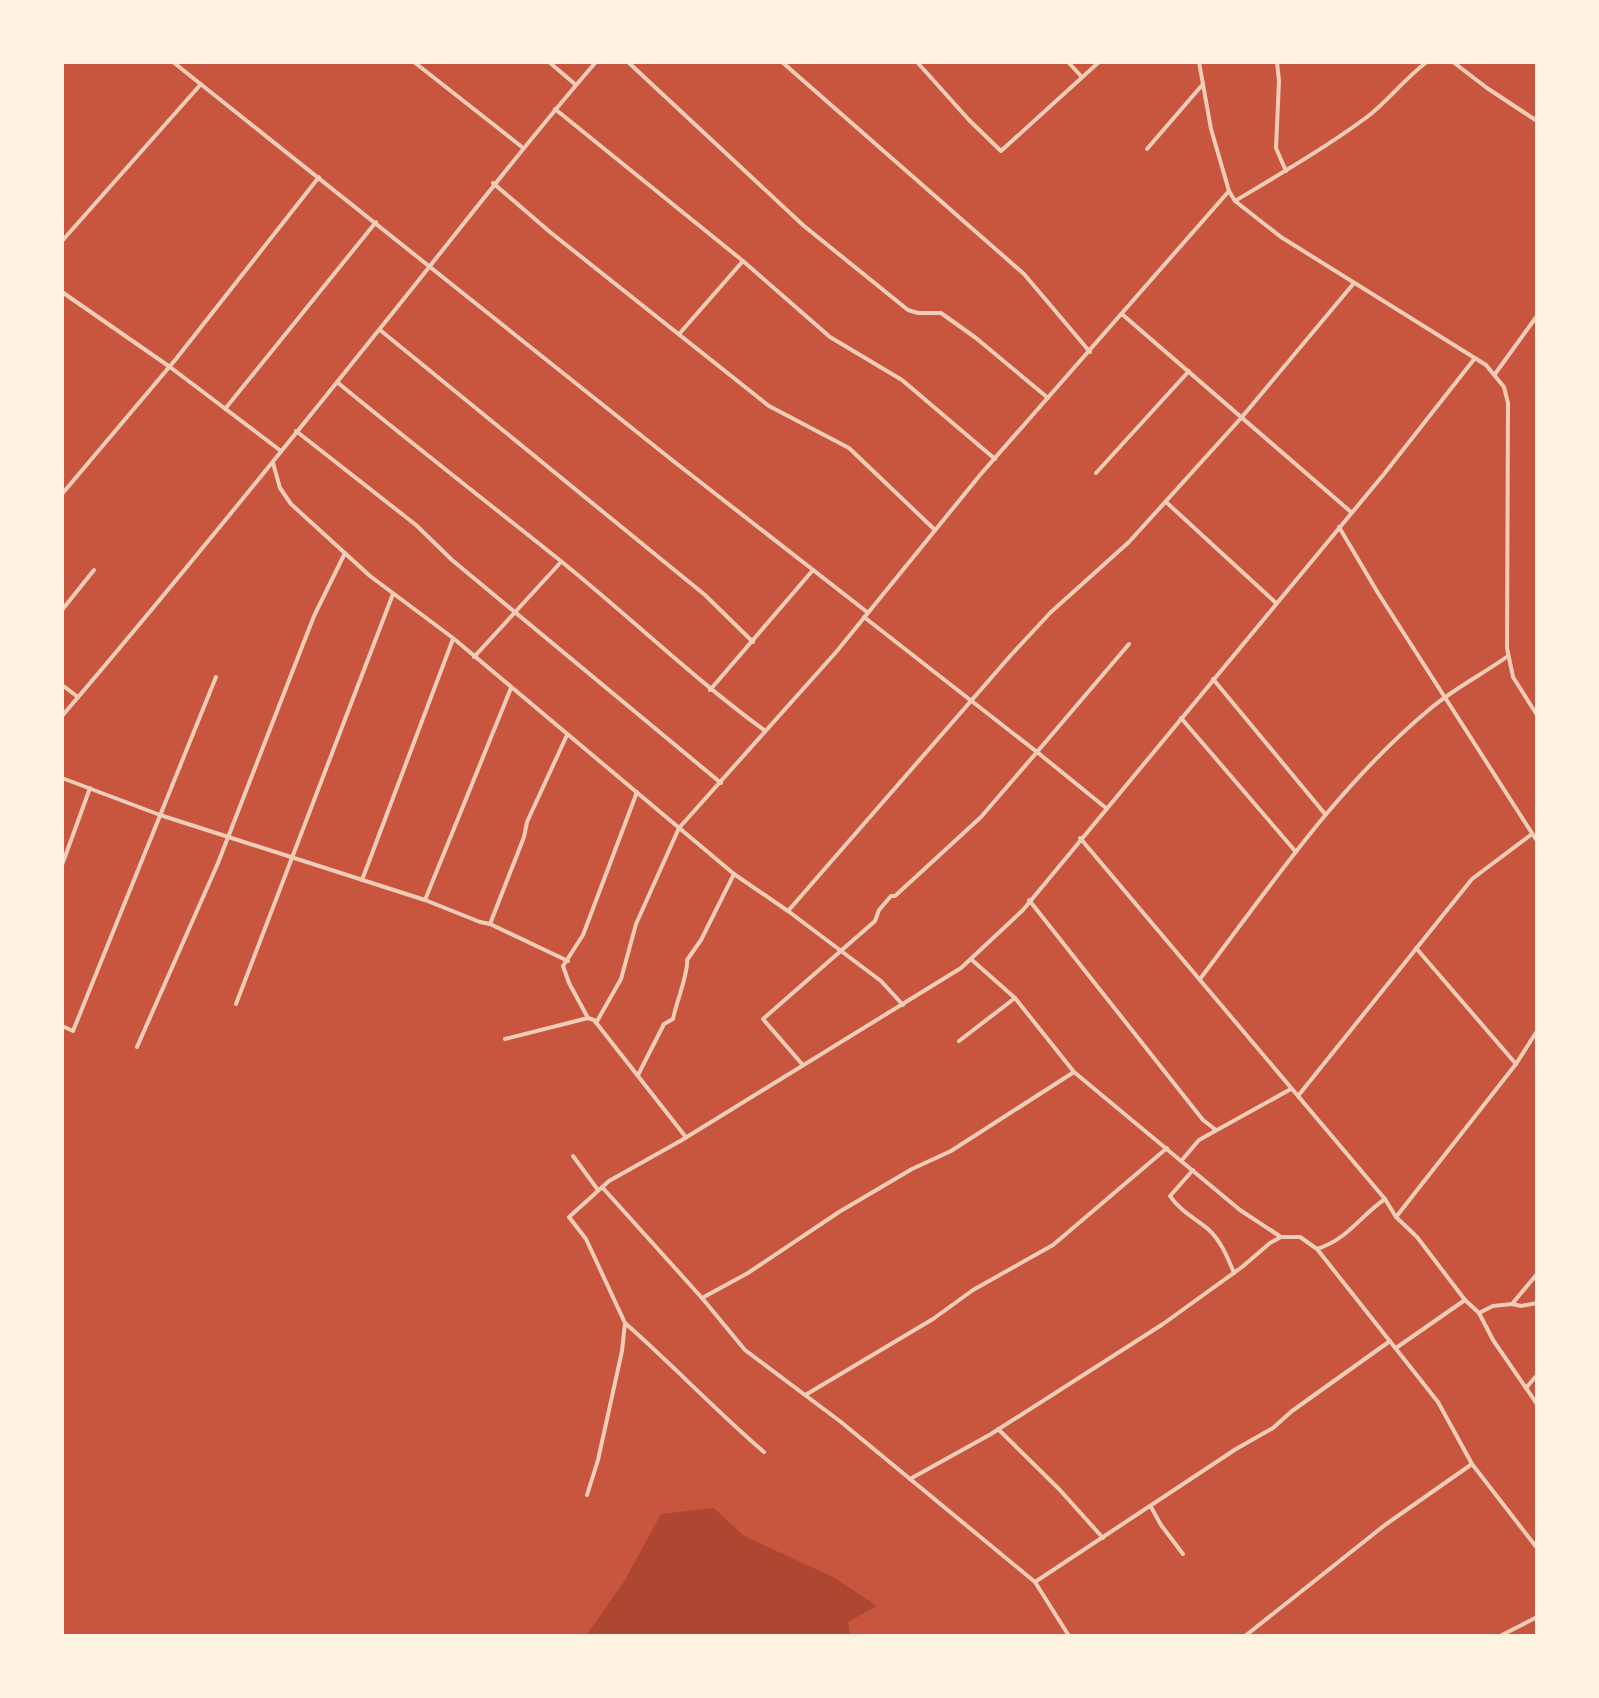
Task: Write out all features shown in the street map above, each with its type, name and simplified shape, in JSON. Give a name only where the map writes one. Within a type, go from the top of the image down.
[{"type":"street","points":[[173,62],[813,570],[1106,808]]},
{"type":"street","points":[[414,62],[522,147]]},
{"type":"street","points":[[549,62],[576,85]]},
{"type":"street","points":[[62,716],[380,330],[522,147],[596,62]]},
{"type":"street","points":[[628,62],[804,226],[908,310],[941,313],[1049,398]]},
{"type":"street","points":[[782,62],[1024,274],[1090,352]]},
{"type":"street","points":[[917,62],[1001,151],[1099,62]]},
{"type":"street","points":[[1068,62],[1081,76]]},
{"type":"street","points":[[1199,62],[1211,129],[1229,191],[1235,201],[1281,237],[1475,358],[1495,374],[1504,387],[1508,403],[1509,655],[1513,677],[1537,715]]},
{"type":"street","points":[[1277,62],[1276,148],[1286,171]]},
{"type":"street","points":[[1235,201],[1370,115],[1405,78],[1427,62]]},
{"type":"street","points":[[1453,62],[1537,121]]},
{"type":"street","points":[[62,241],[201,84]]},
{"type":"street","points":[[1147,149],[1203,84]]},
{"type":"street","points":[[555,109],[743,261],[830,337],[902,380],[995,459]]},
{"type":"street","points":[[62,494],[170,367],[319,177]]},
{"type":"street","points":[[493,183],[769,406],[849,448],[935,530]]},
{"type":"street","points":[[596,1023],[621,979],[636,924],[679,828],[837,651],[995,459],[1229,191]]},
{"type":"street","points":[[225,409],[376,222]]},
{"type":"street","points":[[680,333],[743,261]]},
{"type":"street","points":[[788,911],[1051,612],[1129,542],[1166,502],[1354,283]]},
{"type":"street","points":[[62,292],[170,367],[281,451]]},
{"type":"street","points":[[1123,315],[1351,512]]},
{"type":"street","points":[[1495,374],[1537,316]]},
{"type":"street","points":[[380,330],[705,595],[753,642]]},
{"type":"street","points":[[764,1452],[625,1323],[586,1239],[569,1217],[600,1189],[903,1005],[971,960],[1023,910],[1475,358]]},
{"type":"street","points":[[1096,473],[1189,371]]},
{"type":"street","points":[[337,382],[460,484],[561,562],[710,690],[764,730]]},
{"type":"street","points":[[296,431],[416,525],[452,560],[721,783]]},
{"type":"street","points":[[273,462],[280,488],[291,504],[345,553],[393,594],[453,638],[734,874],[881,981],[903,1005]]},
{"type":"street","points":[[1166,502],[1276,603]]},
{"type":"street","points":[[1339,527],[1537,841]]},
{"type":"street","points":[[137,1047],[228,837],[314,616],[345,553]]},
{"type":"street","points":[[474,657],[561,562]]},
{"type":"street","points":[[62,610],[94,570]]},
{"type":"street","points":[[710,690],[813,570]]},
{"type":"street","points":[[236,1004],[393,594]]},
{"type":"street","points":[[362,880],[453,638]]},
{"type":"street","points":[[802,1064],[763,1019],[875,921],[879,910],[891,896],[895,896],[981,817],[1129,644]]},
{"type":"street","points":[[1200,979],[1325,814],[1444,697],[1509,655]]},
{"type":"street","points":[[62,1026],[73,1031],[216,677]]},
{"type":"street","points":[[1213,679],[1325,814]]},
{"type":"street","points":[[62,685],[78,697]]},
{"type":"street","points":[[425,900],[511,688]]},
{"type":"street","points":[[1181,718],[1296,852]]},
{"type":"street","points":[[490,924],[527,822],[567,735]]},
{"type":"street","points":[[62,778],[290,859],[425,900],[490,924],[568,961]]},
{"type":"street","points":[[62,865],[90,788]]},
{"type":"street","points":[[637,792],[594,908],[563,966],[588,1018],[596,1023],[685,1136]]},
{"type":"street","points":[[1298,1097],[1472,879],[1532,834]]},
{"type":"street","points":[[1080,838],[1479,1313],[1493,1340],[1537,1404]]},
{"type":"street","points":[[638,1075],[664,1024],[673,1019],[677,996],[689,968],[687,960],[701,940],[734,874]]},
{"type":"street","points":[[1029,900],[1203,1120],[1216,1130]]},
{"type":"street","points":[[1416,947],[1516,1064]]},
{"type":"street","points":[[971,960],[1015,998],[1074,1072],[1240,1210],[1281,1237]]},
{"type":"street","points":[[959,1041],[1015,998]]},
{"type":"street","points":[[505,1039],[588,1018]]},
{"type":"street","points":[[1396,1217],[1516,1064],[1537,1031]]},
{"type":"street","points":[[702,1298],[748,1273],[912,1169],[951,1151],[1074,1072]]},
{"type":"street","points":[[1182,1160],[1199,1140],[1291,1089]]},
{"type":"street","points":[[806,1395],[933,1319],[973,1290],[1053,1245],[1167,1148]]},
{"type":"street","points":[[573,1156],[745,1350],[806,1395],[1035,1582],[1069,1636]]},
{"type":"street","points":[[1193,1170],[1170,1196],[1177,1207],[1209,1230],[1221,1244],[1234,1273]]},
{"type":"street","points":[[1317,1249],[1341,1239],[1366,1213],[1385,1199]]},
{"type":"street","points":[[910,1479],[998,1429],[1163,1324],[1270,1243],[1281,1237],[1300,1237],[1317,1249],[1438,1402],[1472,1464],[1537,1548]]},
{"type":"street","points":[[1512,1304],[1537,1274]]},
{"type":"street","points":[[1396,1348],[1465,1300]]},
{"type":"street","points":[[1479,1313],[1493,1306],[1537,1303]]},
{"type":"street","points":[[587,1495],[602,1444],[625,1323]]},
{"type":"street","points":[[1035,1582],[1236,1449],[1273,1428],[1390,1341]]},
{"type":"street","points":[[1526,1388],[1537,1375]]},
{"type":"street","points":[[998,1429],[1103,1538]]},
{"type":"street","points":[[1245,1636],[1385,1525],[1472,1464]]},
{"type":"street","points":[[1151,1507],[1183,1554]]},
{"type":"street","points":[[1500,1636],[1536,1619]]},
{"type":"shaded area","points":[[714,1508],[744,1536],[833,1577],[877,1606],[848,1622],[850,1636],[586,1636],[625,1580],[661,1514]]}]
